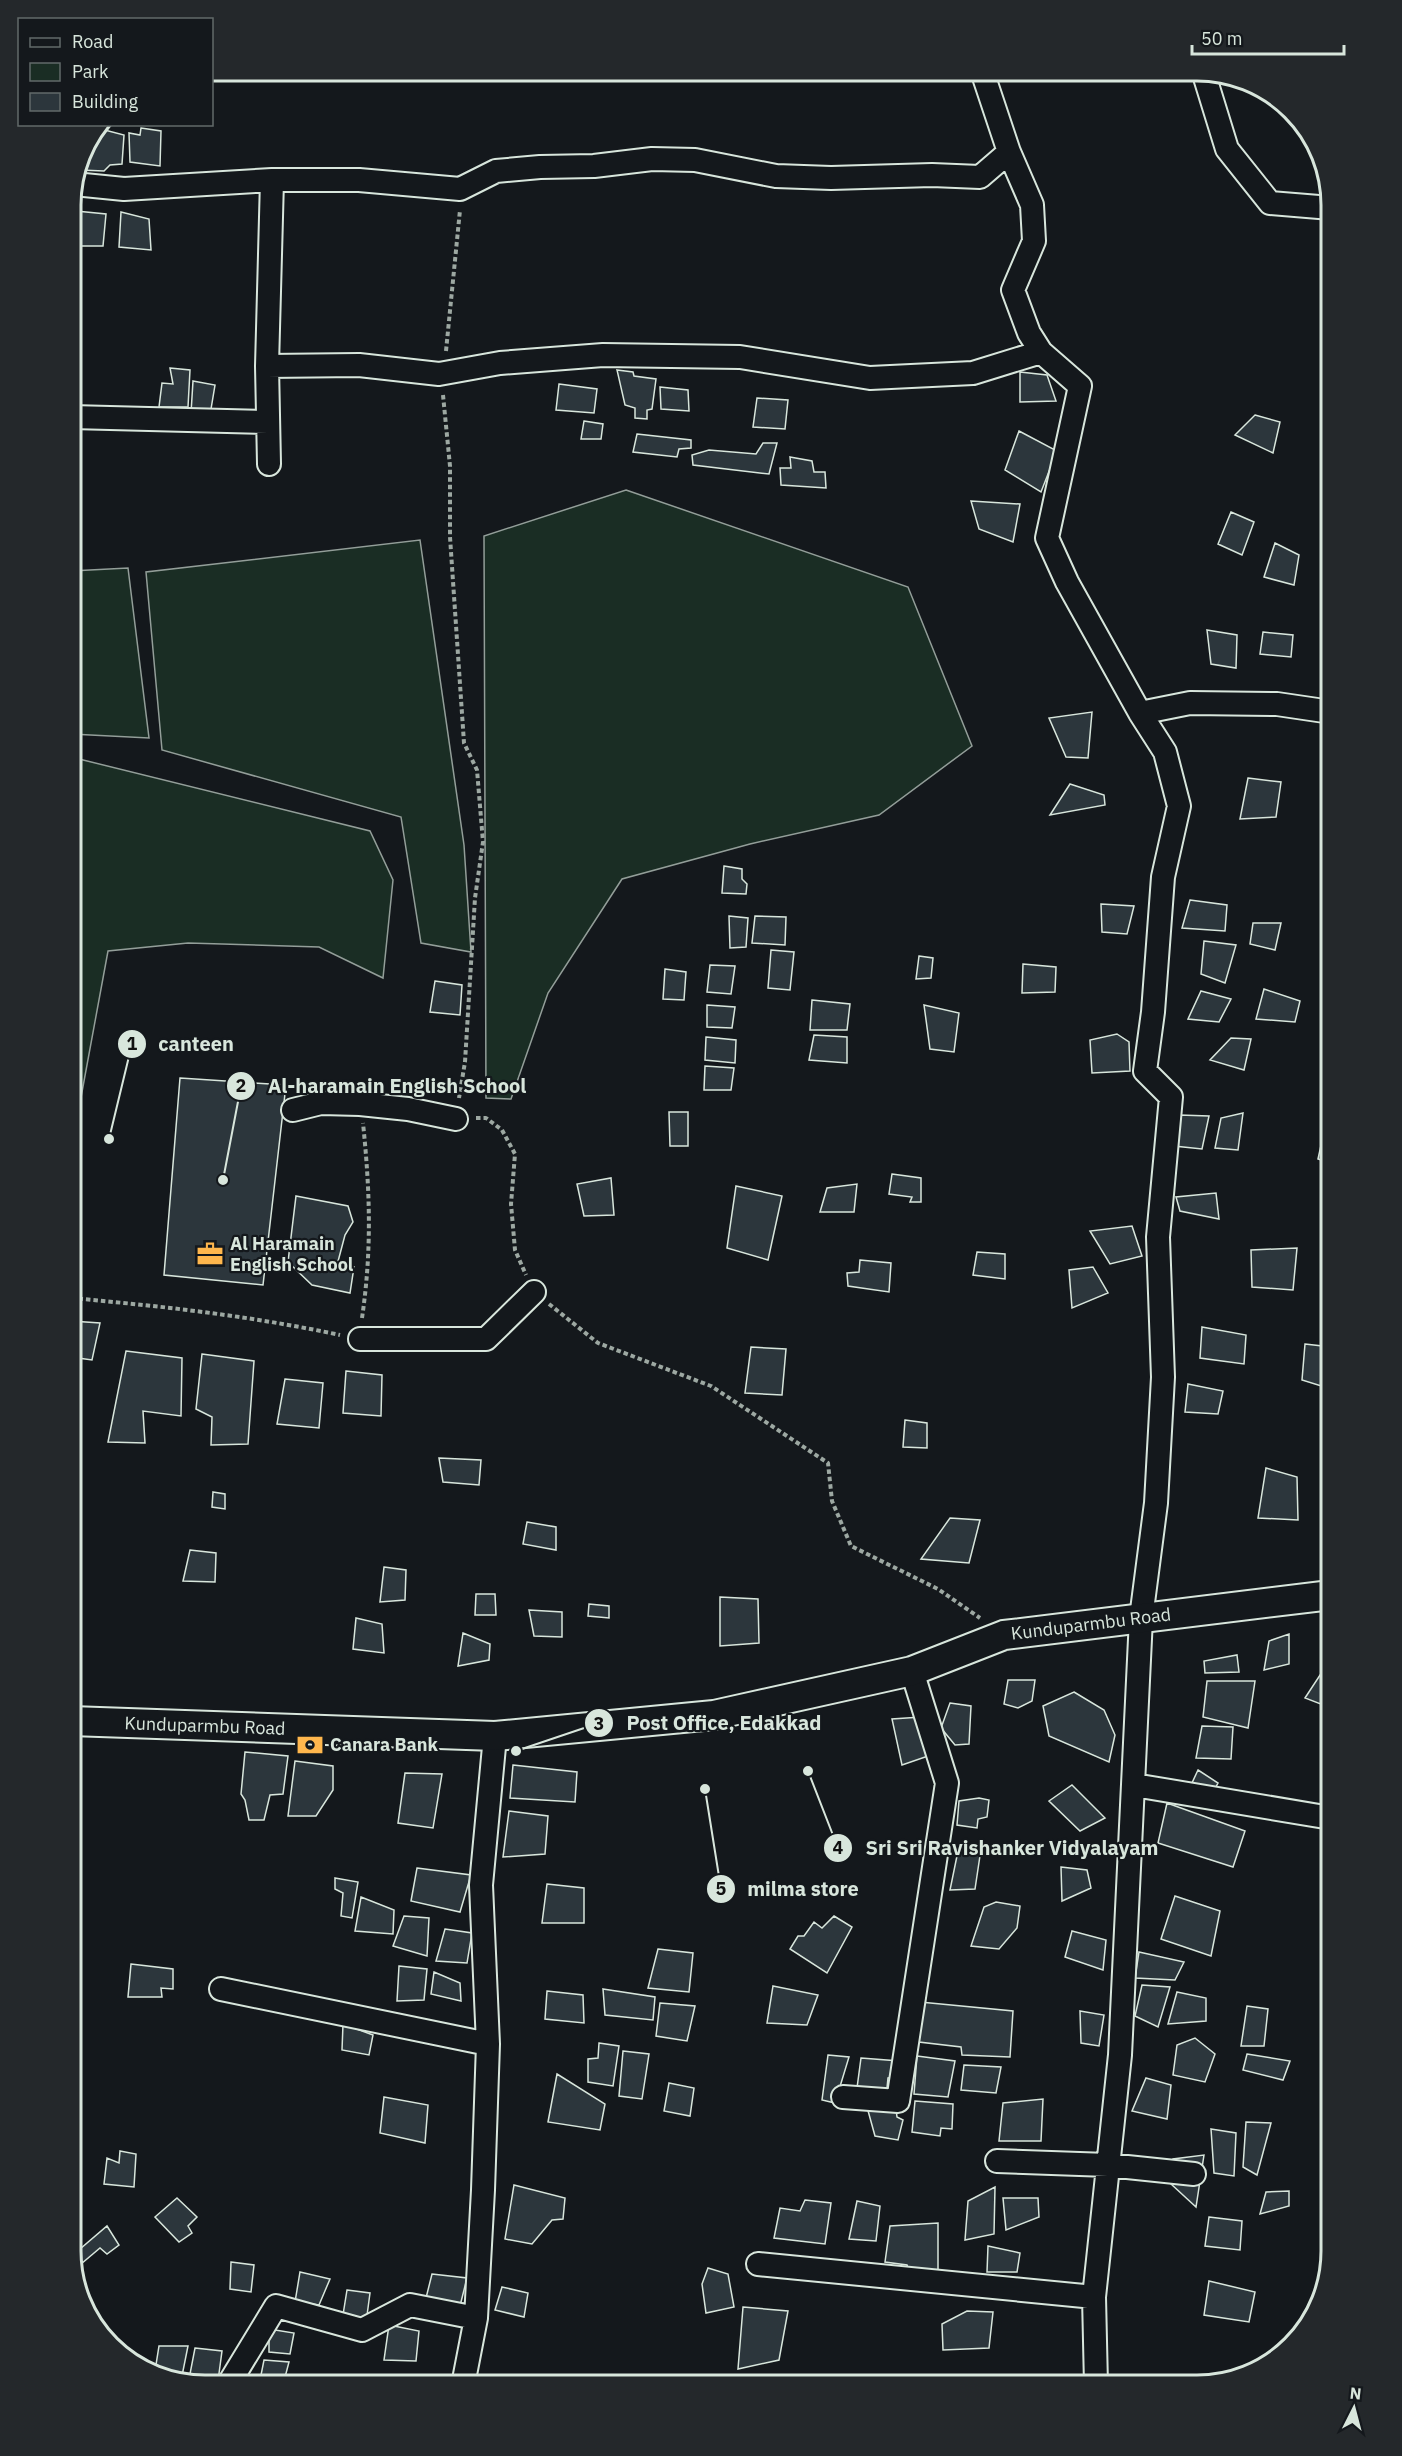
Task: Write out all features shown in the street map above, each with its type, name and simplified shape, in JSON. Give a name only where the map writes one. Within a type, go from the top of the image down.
[{"type":"main road","name":"Kunduparmbu Road","points":[[81,1721],[495,1736],[714,1715],[912,1671],[1004,1635],[1321,1596]]},
{"type":"street","points":[[985,81],[1009,152],[1032,205],[1034,241],[1013,290],[1029,333],[1041,352],[1080,386],[1047,538],[1067,582],[1140,713],[1165,752],[1179,806],[1163,877],[1153,1012],[1145,1071],[1171,1097],[1158,1237],[1163,1377],[1156,1503],[1141,1618],[1120,2055],[1094,2297],[1096,2375]]},
{"type":"street","points":[[1206,81],[1227,149],[1270,203],[1321,207]]},
{"type":"street","points":[[83,185],[124,189],[272,180],[359,180],[463,188],[496,171],[594,166],[652,159],[696,160],[776,176],[831,178],[932,174],[980,177],[1009,152]]},
{"type":"street","points":[[269,464],[267,366],[272,180]]},
{"type":"street","points":[[267,366],[359,365],[444,373],[500,363],[603,356],[729,357],[870,378],[973,373],[1041,352]]},
{"type":"street","points":[[81,417],[268,422]]},
{"type":"street","points":[[1140,713],[1190,703],[1276,704],[1321,710]]},
{"type":"street","points":[[293,1110],[321,1103],[360,1104],[408,1109],[456,1119]]},
{"type":"street","points":[[360,1339],[486,1339],[534,1292]]},
{"type":"street","points":[[843,2097],[898,2101],[947,1783],[912,1671]]},
{"type":"street","points":[[465,2375],[476,2318],[488,2043],[481,1885],[495,1736]]},
{"type":"street","points":[[1134,1785],[1321,1816]]},
{"type":"street","points":[[221,1989],[488,2043]]},
{"type":"street","points":[[997,2161],[1108,2165],[1194,2174]]},
{"type":"street","points":[[758,2264],[1094,2297]]},
{"type":"street","points":[[234,2375],[276,2306],[362,2330],[410,2305],[476,2318]]},
{"type":"path","points":[[463,188],[453,262],[442,386],[450,466],[450,537],[464,744],[477,770],[483,843],[475,898],[465,1062],[456,1119],[486,1118],[502,1130],[515,1154],[511,1204],[515,1250],[534,1292],[598,1343],[711,1386],[828,1463],[832,1501],[851,1546],[939,1589],[1004,1635]]},
{"type":"path","points":[[81,1299],[170,1307],[296,1325],[360,1339],[369,1273],[370,1211],[360,1104]]},
{"type":"green space","points":[[626,490],[908,587],[972,746],[879,815],[750,844],[622,879],[548,993],[511,1099],[486,1098],[484,536]]},
{"type":"green space","points":[[420,540],[464,845],[471,952],[421,943],[401,817],[162,750],[146,572]]},
{"type":"green space","points":[[128,568],[149,738],[81,735],[81,570]]},
{"type":"green space","points":[[81,759],[370,831],[393,880],[383,978],[319,947],[188,943],[108,951],[81,1097]]},
{"type":"building","points":[[141,128],[161,131],[160,166],[130,162],[129,133],[140,135]]},
{"type":"building","points":[[107,130],[124,135],[122,164],[110,165],[104,171],[86,170],[94,150]]},
{"type":"building","points":[[81,212],[106,214],[103,246],[81,246]]},
{"type":"building","points":[[121,212],[149,219],[151,250],[119,247]]},
{"type":"building","points":[[170,368],[190,370],[188,407],[159,407],[162,383],[173,384]]},
{"type":"building","points":[[617,370],[633,372],[634,376],[656,379],[652,409],[647,410],[647,419],[635,418],[635,408],[625,405]]},
{"type":"building","points":[[1020,372],[1047,375],[1056,401],[1020,402]]},
{"type":"building","points":[[193,381],[215,385],[210,415],[191,413]]},
{"type":"building","points":[[559,384],[597,389],[594,413],[556,410]]},
{"type":"building","points":[[660,387],[688,390],[689,411],[661,409]]},
{"type":"building","points":[[757,398],[788,400],[785,429],[753,427]]},
{"type":"building","points":[[1255,415],[1280,422],[1273,453],[1235,435]]},
{"type":"building","points":[[584,421],[603,424],[601,439],[581,439]]},
{"type":"building","points":[[1019,431],[1057,451],[1041,492],[1005,470]]},
{"type":"building","points":[[637,434],[691,440],[691,448],[679,449],[677,457],[633,452]]},
{"type":"building","points":[[763,443],[777,443],[769,474],[693,465],[692,455],[709,450],[756,454]]},
{"type":"building","points":[[790,457],[812,461],[814,472],[825,472],[826,488],[781,485],[780,468],[791,468]]},
{"type":"building","points":[[971,501],[1020,504],[1013,542],[979,529]]},
{"type":"building","points":[[1231,512],[1254,522],[1242,555],[1218,544]]},
{"type":"building","points":[[1275,543],[1299,555],[1294,585],[1264,577]]},
{"type":"building","points":[[1207,630],[1237,635],[1236,668],[1211,664]]},
{"type":"building","points":[[1263,632],[1293,635],[1291,657],[1260,654]]},
{"type":"building","points":[[1092,712],[1088,758],[1066,757],[1049,718]]},
{"type":"building","points":[[1248,778],[1281,782],[1276,817],[1240,819]]},
{"type":"building","points":[[1070,784],[1104,795],[1105,805],[1050,815]]},
{"type":"building","points":[[724,866],[742,869],[742,879],[747,884],[746,894],[722,893]]},
{"type":"building","points":[[1190,900],[1227,905],[1225,931],[1182,928]]},
{"type":"building","points":[[1101,904],[1134,906],[1127,934],[1102,932]]},
{"type":"building","points":[[729,916],[748,918],[746,947],[730,948]]},
{"type":"building","points":[[755,916],[786,917],[785,945],[752,943]]},
{"type":"building","points":[[1253,923],[1281,923],[1275,950],[1250,944]]},
{"type":"building","points":[[1204,941],[1236,945],[1225,983],[1201,974]]},
{"type":"building","points":[[771,950],[794,952],[790,990],[768,988]]},
{"type":"building","points":[[919,956],[933,958],[931,978],[916,979]]},
{"type":"building","points":[[1023,964],[1056,967],[1055,992],[1022,993]]},
{"type":"building","points":[[710,965],[735,966],[731,994],[707,992]]},
{"type":"building","points":[[665,969],[686,972],[684,1000],[663,999]]},
{"type":"building","points":[[435,981],[462,985],[460,1015],[430,1012]]},
{"type":"building","points":[[1264,989],[1300,1001],[1295,1022],[1256,1019]]},
{"type":"building","points":[[1201,991],[1231,999],[1219,1022],[1188,1019]]},
{"type":"building","points":[[812,1000],[850,1004],[847,1030],[810,1030]]},
{"type":"building","points":[[707,1005],[735,1007],[732,1028],[707,1027]]},
{"type":"building","points":[[924,1005],[959,1013],[954,1052],[930,1049]]},
{"type":"building","points":[[1117,1034],[1129,1042],[1130,1071],[1092,1073],[1090,1040]]},
{"type":"building","points":[[814,1035],[847,1037],[847,1063],[809,1060]]},
{"type":"building","points":[[706,1037],[736,1040],[735,1063],[705,1060]]},
{"type":"building","points":[[1231,1038],[1251,1039],[1244,1070],[1210,1060]]},
{"type":"building","points":[[705,1066],[734,1068],[731,1090],[704,1090]]},
{"type":"building","points":[[180,1078],[286,1085],[263,1285],[164,1275]]},
{"type":"building","points":[[669,1112],[688,1112],[688,1146],[670,1146]]},
{"type":"building","points":[[1243,1113],[1238,1150],[1215,1148],[1221,1118]]},
{"type":"building","points":[[1179,1115],[1209,1116],[1202,1149],[1174,1146]]},
{"type":"building","points":[[892,1174],[921,1178],[921,1202],[910,1202],[912,1197],[889,1194]]},
{"type":"building","points":[[611,1178],[614,1215],[584,1216],[577,1184]]},
{"type":"building","points":[[857,1184],[854,1212],[820,1212],[827,1188]]},
{"type":"building","points":[[736,1186],[782,1196],[768,1260],[727,1248]]},
{"type":"building","points":[[1216,1193],[1219,1219],[1180,1211],[1176,1197]]},
{"type":"building","points":[[296,1196],[348,1206],[353,1222],[345,1235],[336,1269],[354,1267],[350,1293],[312,1285],[288,1262]]},
{"type":"building","points":[[1132,1226],[1142,1256],[1110,1264],[1090,1231]]},
{"type":"building","points":[[1297,1248],[1293,1290],[1252,1287],[1251,1250]]},
{"type":"building","points":[[977,1252],[1005,1254],[1005,1279],[973,1275]]},
{"type":"building","points":[[860,1260],[891,1263],[889,1292],[848,1286],[847,1273],[859,1272]]},
{"type":"building","points":[[1093,1267],[1108,1293],[1072,1308],[1069,1270]]},
{"type":"building","points":[[81,1322],[100,1323],[92,1360],[81,1358]]},
{"type":"building","points":[[1202,1327],[1246,1335],[1244,1364],[1200,1358]]},
{"type":"building","points":[[1305,1344],[1321,1346],[1321,1386],[1302,1380]]},
{"type":"building","points":[[751,1347],[786,1349],[782,1395],[745,1393]]},
{"type":"building","points":[[126,1351],[182,1358],[181,1416],[143,1411],[145,1443],[108,1442]]},
{"type":"building","points":[[202,1354],[254,1361],[248,1444],[211,1445],[212,1417],[196,1409]]},
{"type":"building","points":[[346,1371],[382,1375],[381,1416],[343,1413]]},
{"type":"building","points":[[285,1379],[323,1383],[319,1428],[277,1424]]},
{"type":"building","points":[[1188,1384],[1223,1391],[1218,1414],[1185,1412]]},
{"type":"building","points":[[905,1420],[927,1423],[927,1448],[903,1447]]},
{"type":"building","points":[[439,1458],[481,1460],[479,1485],[443,1482]]},
{"type":"building","points":[[1266,1468],[1297,1477],[1298,1520],[1258,1518]]},
{"type":"building","points":[[213,1492],[225,1494],[225,1509],[212,1507]]},
{"type":"building","points":[[950,1518],[980,1520],[969,1563],[921,1559]]},
{"type":"building","points":[[527,1522],[556,1527],[556,1550],[523,1544]]},
{"type":"building","points":[[190,1550],[216,1553],[215,1582],[183,1581]]},
{"type":"building","points":[[384,1567],[406,1570],[405,1600],[380,1602]]},
{"type":"building","points":[[476,1594],[495,1594],[496,1615],[475,1615]]},
{"type":"building","points":[[720,1597],[758,1599],[759,1643],[720,1646]]},
{"type":"building","points":[[589,1604],[609,1606],[609,1618],[588,1616]]},
{"type":"building","points":[[529,1610],[562,1612],[562,1637],[534,1636]]},
{"type":"building","points":[[356,1618],[382,1624],[384,1653],[353,1649]]},
{"type":"building","points":[[463,1633],[490,1644],[489,1660],[458,1666]]},
{"type":"building","points":[[1289,1634],[1289,1664],[1264,1670],[1269,1641]]},
{"type":"building","points":[[1237,1655],[1239,1672],[1205,1673],[1204,1661]]},
{"type":"building","points":[[1321,1674],[1321,1704],[1305,1698]]},
{"type":"building","points":[[1008,1680],[1035,1680],[1032,1701],[1018,1708],[1004,1704]]},
{"type":"building","points":[[1207,1681],[1255,1681],[1248,1728],[1203,1717]]},
{"type":"building","points":[[1074,1692],[1104,1710],[1115,1735],[1109,1762],[1049,1736],[1043,1706]]},
{"type":"building","points":[[950,1703],[971,1706],[969,1744],[955,1745],[941,1728]]},
{"type":"building","points":[[921,1717],[931,1755],[902,1765],[892,1719]]},
{"type":"building","points":[[1202,1726],[1233,1727],[1231,1759],[1196,1758]]},
{"type":"building","points":[[245,1752],[288,1756],[283,1794],[270,1795],[264,1820],[249,1820],[245,1800],[241,1794]]},
{"type":"building","points":[[295,1761],[333,1766],[333,1790],[316,1816],[288,1816]]},
{"type":"building","points":[[513,1765],[577,1772],[575,1802],[510,1798]]},
{"type":"building","points":[[1198,1770],[1218,1783],[1212,1794],[1191,1785]]},
{"type":"building","points":[[405,1773],[442,1774],[433,1828],[398,1823]]},
{"type":"building","points":[[1072,1785],[1105,1818],[1080,1831],[1049,1801]]},
{"type":"building","points":[[979,1798],[989,1800],[987,1817],[978,1819],[977,1828],[957,1825],[959,1801]]},
{"type":"building","points":[[1167,1803],[1245,1831],[1233,1867],[1158,1843]]},
{"type":"building","points":[[509,1811],[548,1816],[545,1854],[503,1857]]},
{"type":"building","points":[[959,1846],[981,1849],[975,1889],[950,1890]]},
{"type":"building","points":[[1061,1867],[1087,1870],[1091,1888],[1062,1901]]},
{"type":"building","points":[[417,1868],[471,1875],[460,1912],[411,1901]]},
{"type":"building","points":[[335,1878],[358,1882],[352,1918],[341,1916],[343,1893],[335,1889]]},
{"type":"building","points":[[547,1884],[584,1888],[584,1923],[542,1923]]},
{"type":"building","points":[[1175,1896],[1220,1911],[1211,1956],[1161,1939]]},
{"type":"building","points":[[361,1897],[394,1910],[393,1934],[355,1931]]},
{"type":"building","points":[[996,1902],[1020,1906],[1017,1928],[999,1949],[971,1946],[984,1907]]},
{"type":"building","points":[[404,1916],[429,1918],[427,1956],[393,1946]]},
{"type":"building","points":[[834,1916],[852,1927],[827,1973],[790,1949],[798,1936],[804,1936],[814,1922],[822,1928]]},
{"type":"building","points":[[445,1929],[472,1933],[467,1963],[436,1961]]},
{"type":"building","points":[[1072,1931],[1106,1940],[1103,1970],[1065,1957]]},
{"type":"building","points":[[658,1949],[693,1953],[689,1992],[648,1988]]},
{"type":"building","points":[[1139,1952],[1184,1962],[1175,1980],[1135,1978]]},
{"type":"building","points":[[131,1964],[173,1969],[173,1989],[161,1988],[162,1997],[128,1997]]},
{"type":"building","points":[[399,1966],[427,1969],[424,2000],[397,2001]]},
{"type":"building","points":[[434,1972],[460,1983],[461,2001],[431,1994]]},
{"type":"building","points":[[1142,1985],[1170,1987],[1158,2027],[1135,2016]]},
{"type":"building","points":[[773,1986],[818,1995],[807,2025],[767,2023]]},
{"type":"building","points":[[603,1989],[655,1997],[653,2020],[605,2015]]},
{"type":"building","points":[[547,1991],[583,1995],[584,2023],[545,2019]]},
{"type":"building","points":[[1177,1992],[1206,1998],[1206,2021],[1168,2024]]},
{"type":"building","points":[[920,2002],[1013,2011],[1010,2057],[962,2055],[961,2047],[919,2042]]},
{"type":"building","points":[[660,2003],[695,2006],[687,2041],[656,2036]]},
{"type":"building","points":[[1247,2006],[1268,2009],[1264,2046],[1241,2046]]},
{"type":"building","points":[[1080,2011],[1104,2015],[1099,2046],[1081,2043]]},
{"type":"building","points":[[343,2024],[373,2035],[369,2055],[342,2050]]},
{"type":"building","points":[[1195,2038],[1215,2054],[1205,2082],[1173,2075],[1177,2045]]},
{"type":"building","points":[[599,2043],[619,2046],[613,2086],[588,2082],[588,2059],[598,2058]]},
{"type":"building","points":[[623,2051],[649,2054],[642,2099],[619,2096]]},
{"type":"building","points":[[1247,2054],[1290,2061],[1283,2080],[1243,2070]]},
{"type":"building","points":[[828,2055],[849,2057],[835,2103],[822,2100]]},
{"type":"building","points":[[917,2056],[955,2061],[948,2097],[914,2094]]},
{"type":"building","points":[[861,2058],[899,2061],[896,2077],[888,2078],[887,2088],[857,2088]]},
{"type":"building","points":[[964,2065],[1001,2067],[996,2093],[961,2090]]},
{"type":"building","points":[[557,2074],[605,2104],[600,2130],[548,2122]]},
{"type":"building","points":[[1146,2078],[1171,2085],[1167,2119],[1132,2111]]},
{"type":"building","points":[[669,2083],[694,2088],[690,2116],[664,2111]]},
{"type":"building","points":[[384,2097],[428,2105],[425,2143],[380,2133]]},
{"type":"building","points":[[1043,2099],[1041,2141],[999,2141],[1003,2103]]},
{"type":"building","points":[[915,2101],[953,2104],[952,2129],[941,2128],[940,2136],[912,2132]]},
{"type":"building","points":[[867,2107],[896,2109],[897,2117],[903,2120],[898,2140],[875,2136]]},
{"type":"building","points":[[1246,2122],[1271,2123],[1257,2175],[1243,2167]]},
{"type":"building","points":[[1211,2129],[1236,2133],[1234,2176],[1214,2173]]},
{"type":"building","points":[[120,2151],[136,2154],[134,2187],[104,2184],[107,2158],[119,2163]]},
{"type":"building","points":[[1204,2155],[1196,2207],[1171,2184],[1173,2159]]},
{"type":"building","points":[[514,2185],[565,2198],[563,2219],[552,2220],[532,2244],[505,2239]]},
{"type":"building","points":[[995,2187],[994,2234],[965,2240],[968,2201]]},
{"type":"building","points":[[1289,2191],[1289,2206],[1260,2214],[1266,2192]]},
{"type":"building","points":[[177,2198],[197,2217],[188,2226],[192,2233],[179,2242],[155,2217]]},
{"type":"building","points":[[1003,2198],[1038,2198],[1039,2217],[1006,2230]]},
{"type":"building","points":[[805,2200],[831,2203],[825,2244],[774,2238],[780,2208],[800,2211]]},
{"type":"building","points":[[857,2201],[880,2206],[876,2241],[849,2239]]},
{"type":"building","points":[[1209,2217],[1242,2221],[1240,2250],[1205,2246]]},
{"type":"building","points":[[938,2223],[938,2276],[910,2276],[907,2265],[885,2262],[890,2226]]},
{"type":"building","points":[[107,2226],[119,2245],[107,2254],[100,2248],[82,2263],[81,2248]]},
{"type":"building","points":[[988,2246],[1020,2253],[1017,2272],[987,2272]]},
{"type":"building","points":[[231,2262],[254,2265],[251,2292],[230,2289]]},
{"type":"building","points":[[708,2268],[728,2274],[734,2307],[706,2313],[702,2284]]},
{"type":"building","points":[[300,2272],[330,2279],[319,2305],[295,2302]]},
{"type":"building","points":[[432,2274],[467,2278],[460,2306],[424,2306]]},
{"type":"building","points":[[1209,2281],[1255,2292],[1249,2322],[1204,2315]]},
{"type":"building","points":[[502,2287],[528,2293],[524,2317],[495,2310]]},
{"type":"building","points":[[347,2290],[370,2293],[366,2323],[342,2321]]},
{"type":"building","points":[[743,2307],[788,2311],[779,2360],[738,2369]]},
{"type":"building","points":[[967,2311],[993,2312],[989,2348],[943,2350],[942,2324]]},
{"type":"building","points":[[389,2325],[419,2331],[416,2361],[384,2360]]},
{"type":"building","points":[[269,2329],[294,2333],[290,2354],[269,2352]]},
{"type":"building","points":[[159,2346],[188,2346],[183,2373],[156,2364]]},
{"type":"building","points":[[195,2348],[222,2351],[219,2375],[190,2374]]},
{"type":"building","points":[[264,2360],[289,2362],[286,2375],[261,2375]]},
{"type":"place","name":"canteen","points":[[109,1139]]},
{"type":"place","name":"Al-haramain English School","points":[[223,1180]]},
{"type":"place","name":"Al Haramain English School","points":[[210,1254]]},
{"type":"place","name":"Canara Bank","points":[[310,1745]]},
{"type":"place","name":"Post Office, Edakkad","points":[[516,1751]]},
{"type":"place","name":"Sri Sri Ravishanker Vidyalayam","points":[[808,1771]]},
{"type":"place","name":"milma store","points":[[705,1789]]}]
